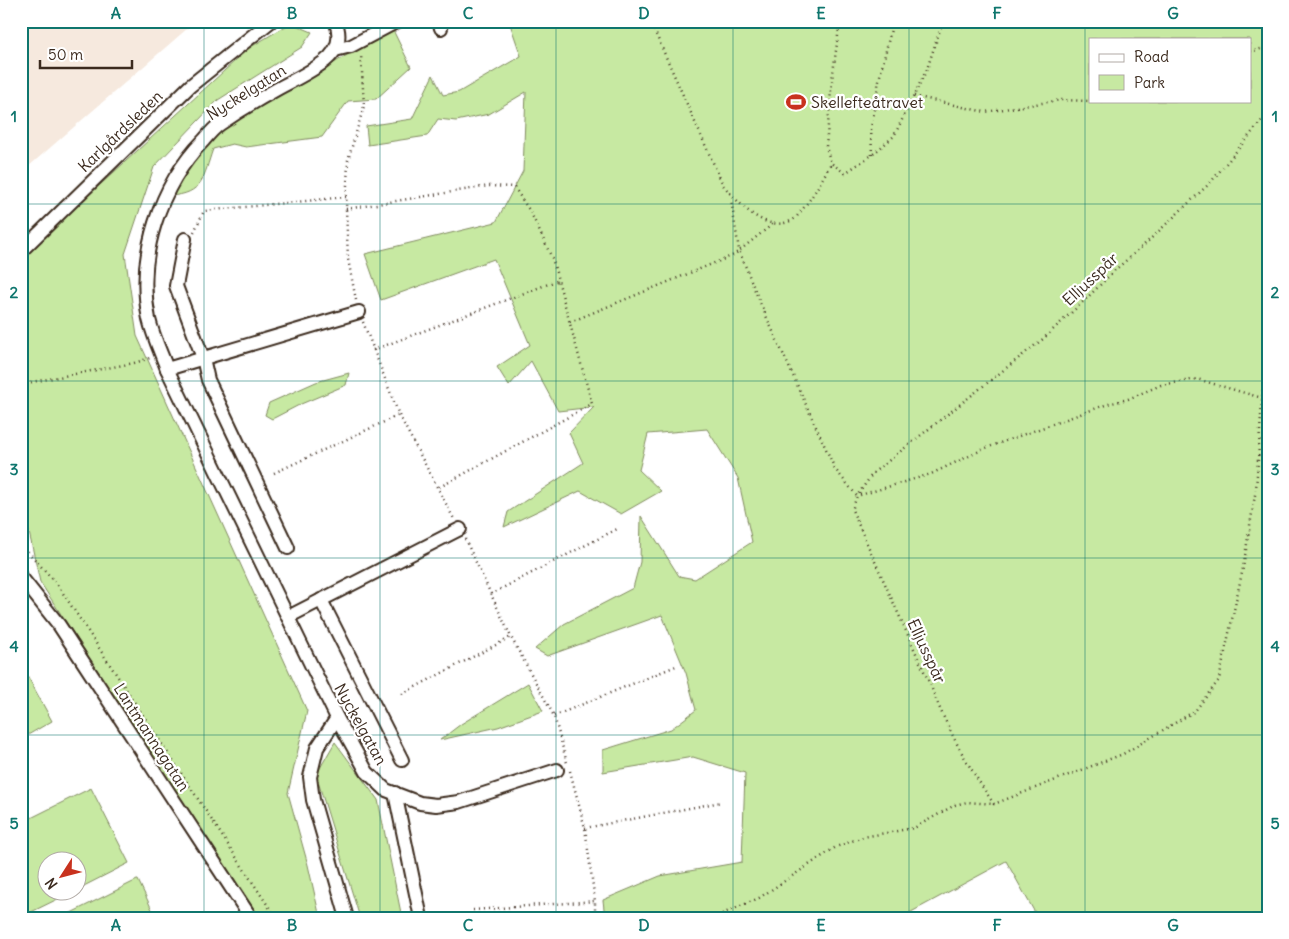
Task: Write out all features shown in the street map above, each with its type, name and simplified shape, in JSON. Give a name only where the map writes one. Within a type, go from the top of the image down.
[{"type":"street","name":"Karlgårdsleden","points":[[21,251],[190,86],[271,21]]},
{"type":"street","points":[[335,21],[339,38],[336,50]]},
{"type":"street","name":"Nyckelgatan","points":[[398,21],[351,46],[336,50],[325,61],[218,125],[192,152],[170,184],[156,216],[148,254],[146,283],[149,319],[167,369],[337,718],[367,772],[386,790],[420,803],[436,805],[459,802],[558,770]]},
{"type":"street","points":[[184,239],[176,286],[203,358],[208,380],[288,548]]},
{"type":"street","points":[[167,369],[359,312]]},
{"type":"street","points":[[288,617],[460,529]]},
{"type":"street","name":"Lantmannagatan","points":[[21,577],[59,625],[251,918]]},
{"type":"street","points":[[321,600],[402,760]]},
{"type":"street","points":[[337,718],[316,748],[310,777],[313,800],[347,918]]},
{"type":"street","points":[[395,794],[421,918]]},
{"type":"path","points":[[354,21],[360,41],[364,106],[348,160],[346,210],[348,259],[359,312],[399,415],[460,529],[511,637],[554,716],[586,828],[595,901],[595,918]]},
{"type":"path","points":[[650,21],[723,185],[742,206],[764,221],[781,223],[795,218],[815,194],[831,164]]},
{"type":"path","points":[[840,21],[826,147],[831,164],[845,173],[872,155],[894,136],[928,69],[942,21]]},
{"type":"path","points":[[872,155],[871,128],[879,80],[893,21]]},
{"type":"path","points":[[1252,51],[1268,47]]},
{"type":"path","points":[[914,96],[985,112],[1061,100],[1089,101]]},
{"type":"path","name":"Elljusspår","points":[[994,804],[970,769],[943,719],[932,689],[852,510],[857,496],[873,473],[1043,339],[1144,245],[1210,182],[1268,113]]},
{"type":"path","points":[[346,210],[490,186],[514,187],[534,220],[552,258],[592,404],[438,488]]},
{"type":"path","points":[[730,193],[739,250],[758,298],[835,469],[857,496],[931,474],[986,448],[1099,407],[1128,399],[1161,385],[1197,379],[1262,398],[1268,398]]},
{"type":"path","points":[[184,239],[192,235],[204,211],[346,197]]},
{"type":"path","points":[[570,322],[734,254],[775,222]]},
{"type":"path","points":[[373,350],[559,280]]},
{"type":"path","points":[[21,384],[134,363],[161,354]]},
{"type":"path","points":[[713,918],[759,898],[836,846],[863,837],[914,828],[955,805],[967,802],[994,804],[1123,754],[1195,711],[1218,680],[1243,568],[1254,499],[1263,387],[1268,375]]},
{"type":"path","points":[[274,473],[399,415]]},
{"type":"path","points":[[491,594],[619,528]]},
{"type":"path","points":[[21,544],[58,584],[276,918]]},
{"type":"path","points":[[402,694],[511,637]]},
{"type":"path","points":[[554,716],[676,666]]},
{"type":"path","points":[[586,828],[721,802]]},
{"type":"path","points":[[473,910],[595,901]]},
{"type":"shaded area","points":[[21,21],[196,21],[21,173]]},
{"type":"green space","points":[[509,21],[1268,21],[1268,918],[1038,918],[1006,861],[900,918],[605,918],[603,900],[660,876],[742,862],[745,773],[693,757],[603,772],[603,750],[671,729],[696,710],[686,673],[662,615],[547,656],[535,649],[564,624],[633,588],[640,562],[641,516],[679,576],[695,579],[752,542],[738,478],[707,429],[648,434],[639,470],[661,491],[621,514],[580,491],[504,527],[508,512],[583,463],[569,433],[594,407],[558,411],[531,361],[509,386],[497,367],[530,345],[494,259],[381,300],[365,254],[496,222],[523,171],[526,92],[489,114],[456,121],[438,119],[427,136],[368,145],[366,126],[412,119],[433,75],[443,95],[459,92],[521,56]]},
{"type":"green space","points":[[291,23],[312,32],[302,47],[218,100],[154,167],[125,254],[137,336],[307,711],[288,793],[308,865],[320,918],[258,918],[40,582],[21,496],[21,262],[39,241],[249,48]]},
{"type":"green space","points":[[392,28],[411,67],[376,99],[348,101],[322,137],[246,147],[232,144],[213,149],[204,176],[196,188],[181,195],[169,196],[185,168],[218,129],[282,94]]},
{"type":"green space","points":[[349,373],[346,385],[301,404],[272,419],[265,415],[269,403],[316,382]]},
{"type":"green space","points":[[21,664],[52,721],[21,739]]},
{"type":"green space","points":[[528,683],[543,711],[498,727],[440,740],[461,724]]},
{"type":"green space","points":[[335,742],[378,800],[402,918],[360,918],[316,775]]},
{"type":"green space","points":[[91,788],[129,863],[88,884],[88,852],[38,852],[38,902],[52,902],[21,917],[21,823]]},
{"type":"green space","points":[[137,880],[156,918],[61,918]]},
{"type":"place","name":"Skellefteåtravet","points":[[796,102]]}]
